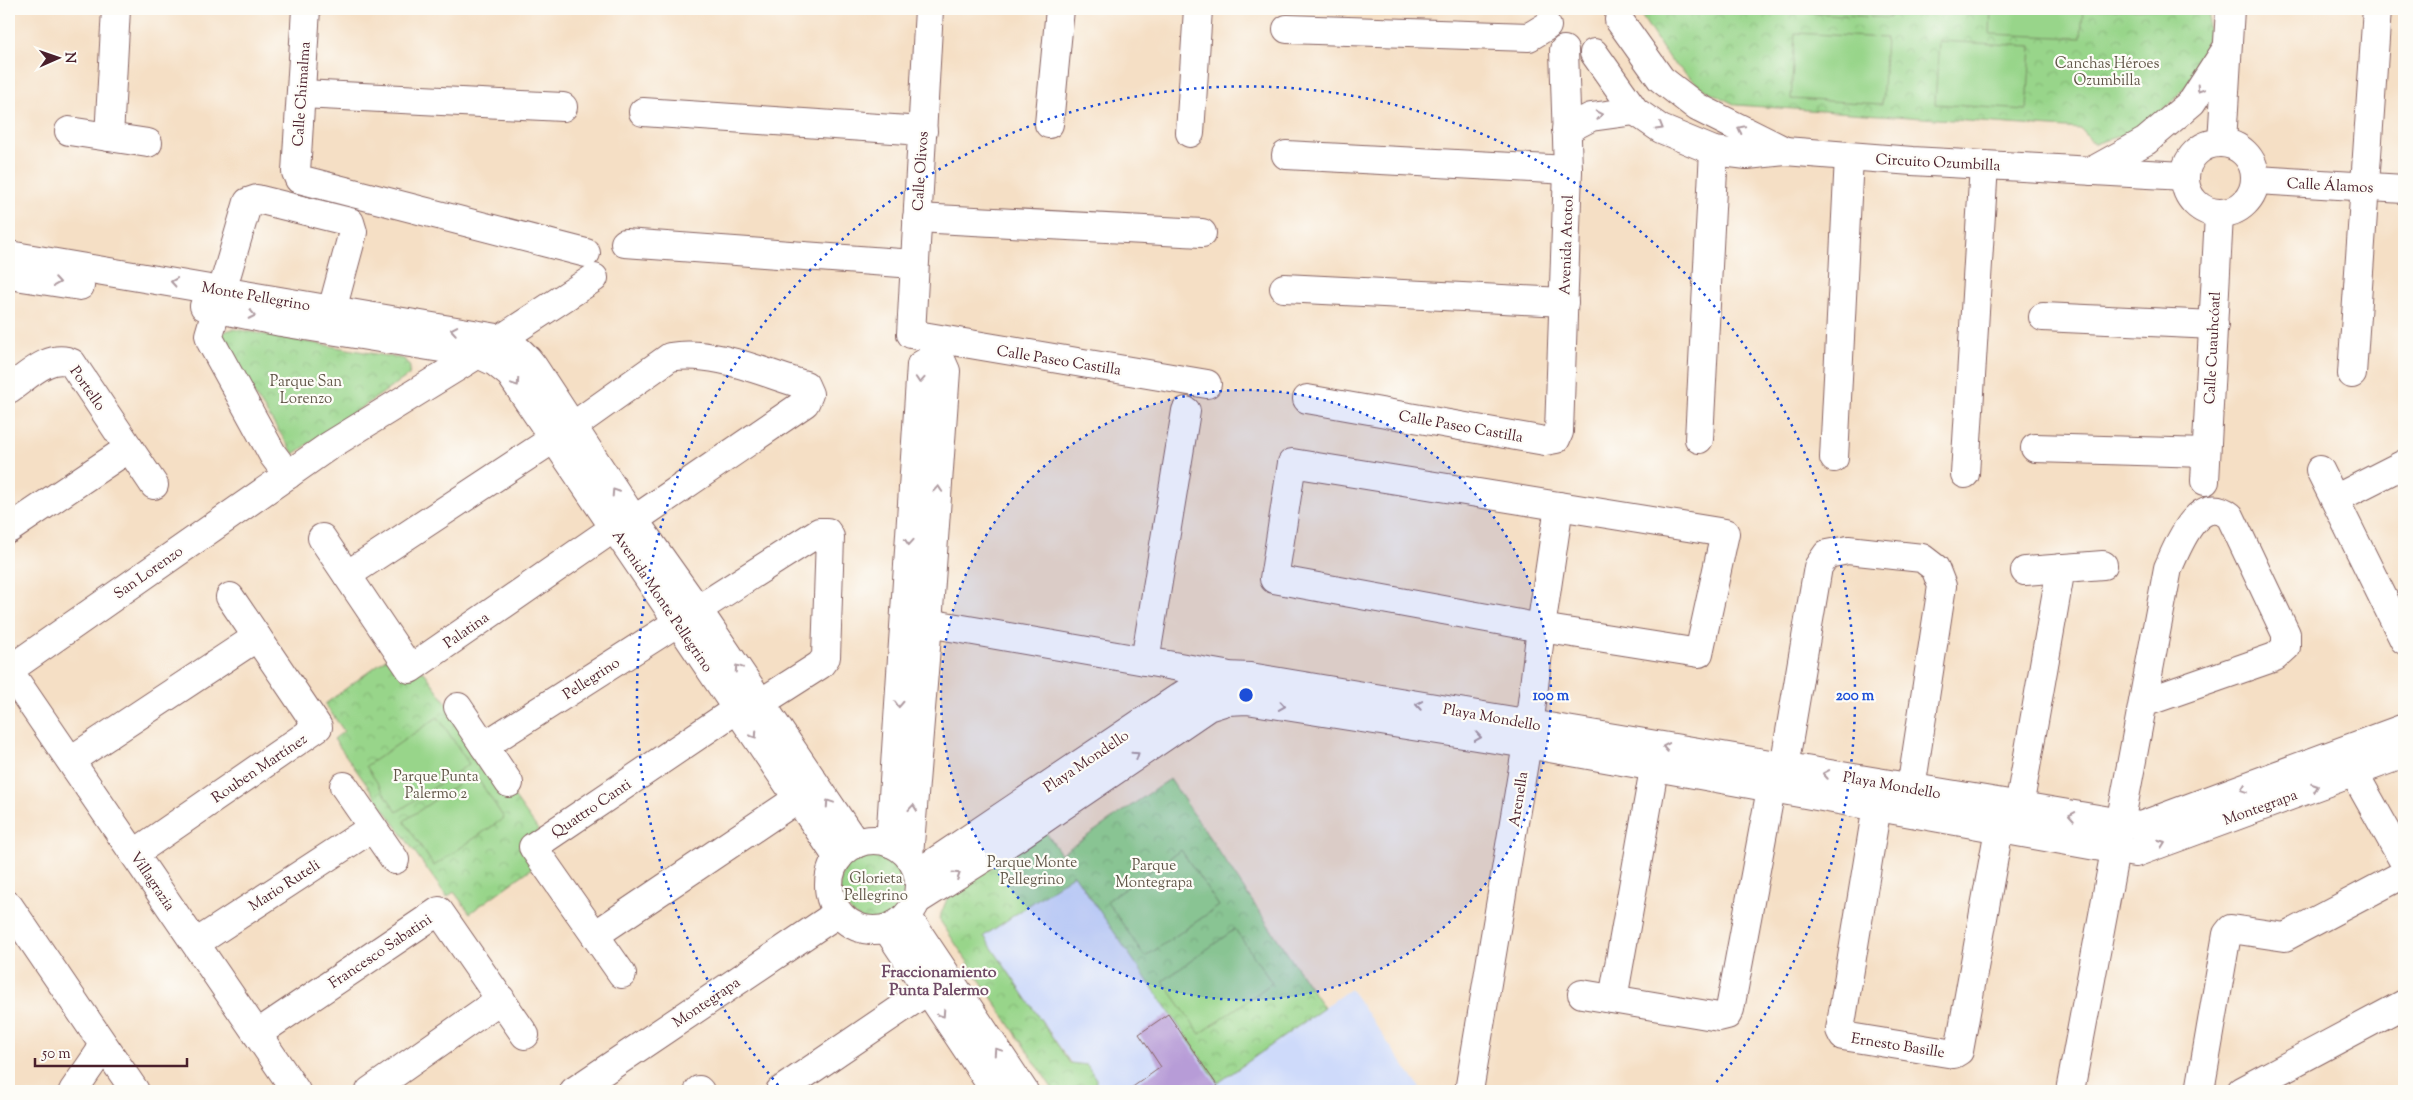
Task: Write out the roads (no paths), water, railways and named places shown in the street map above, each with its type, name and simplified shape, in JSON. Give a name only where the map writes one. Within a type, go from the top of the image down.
[{"type":"street","points":[[109,137],[116,9]]},
{"type":"street","name":"Calle Chimalma","points":[[306,9],[296,172],[299,179],[590,265]]},
{"type":"street","name":"Calle Olivos","points":[[911,334],[929,9]]},
{"type":"street","points":[[1049,124],[1060,9]]},
{"type":"street","points":[[1190,133],[1198,9]]},
{"type":"street","points":[[2222,142],[2230,9]]},
{"type":"street","points":[[2352,374],[2376,9]]},
{"type":"street","points":[[1547,18],[1553,40],[1564,50],[1579,54],[1594,53],[1612,40],[1619,14]]},
{"type":"street","name":"Circuito Ozumbilla","points":[[1619,14],[1660,79],[1697,107],[1784,150]]},
{"type":"street","points":[[1287,29],[1529,37],[1547,18]]},
{"type":"street","points":[[2092,171],[2146,141],[2192,102],[2227,48]]},
{"type":"street","name":"Avenida Atotol","points":[[1556,439],[1560,432],[1568,170],[1564,50]]},
{"type":"street","name":"Circuito Ozumbilla","points":[[1594,53],[1635,111],[1661,129],[1714,151],[1746,155],[1784,150],[1849,157],[2184,176]]},
{"type":"street","points":[[302,94],[563,108]]},
{"type":"street","points":[[1566,130],[1591,117],[1635,111]]},
{"type":"street","points":[[644,112],[922,131]]},
{"type":"street","points":[[69,130],[148,143]]},
{"type":"street","points":[[2222,142],[2240,148],[2253,162],[2257,180],[2251,198],[2237,210],[2219,215],[2201,209],[2188,195],[2184,176],[2190,158],[2204,146],[2222,142]]},
{"type":"street","points":[[1699,439],[1714,151]]},
{"type":"street","points":[[1286,156],[1568,170]]},
{"type":"street","points":[[1834,458],[1849,157]]},
{"type":"street","points":[[1965,474],[1984,165]]},
{"type":"street","name":"Calle Álamos","points":[[2257,180],[2404,189]]},
{"type":"street","points":[[288,475],[273,455],[211,342],[209,335],[248,202],[257,199],[350,222],[353,232],[332,310]]},
{"type":"street","name":"Calle Cuauhcóatl","points":[[2205,481],[2219,215]]},
{"type":"street","points":[[917,218],[1202,233]]},
{"type":"street","points":[[625,244],[914,264]]},
{"type":"street","name":"Monte Pellegrino","points":[[9,255],[220,299],[281,322],[478,354]]},
{"type":"street","name":"San Lorenzo","points":[[9,670],[329,446],[502,338],[590,265]]},
{"type":"street","name":"Monte Pellegrino","points":[[9,275],[332,310],[502,338]]},
{"type":"street","points":[[1284,288],[1564,302]]},
{"type":"street","points":[[2044,317],[2214,324]]},
{"type":"street","name":"Calle Paseo Castilla","points":[[911,334],[1208,384]]},
{"type":"street","name":"Avenida Monte Pellegrino","points":[[502,338],[526,356],[563,433]]},
{"type":"street","name":"Avenida Monte Pellegrino","points":[[478,354],[495,362],[510,374],[563,433],[847,851]]},
{"type":"street","points":[[347,575],[563,433],[670,357],[687,354],[706,355],[804,385],[809,394],[805,403],[624,524]]},
{"type":"street","name":"Portello","points":[[9,389],[54,359],[64,359],[72,362],[154,485]]},
{"type":"street","points":[[916,622],[946,371],[942,362],[931,359],[921,364],[916,622],[903,915],[927,991],[994,1091]]},
{"type":"street","name":"Calle Paseo Castilla","points":[[1306,399],[1545,441],[1556,439]]},
{"type":"street","points":[[1145,662],[1186,411]]},
{"type":"street","points":[[9,529],[129,448]]},
{"type":"street","points":[[2035,448],[2206,453]]},
{"type":"street","points":[[1292,463],[1725,534],[1699,653],[1541,628],[1274,579],[1292,463]]},
{"type":"street","points":[[2335,499],[2404,464]]},
{"type":"street","points":[[2320,470],[2404,640]]},
{"type":"street","name":"Arenella","points":[[1469,1091],[1528,734],[1559,506]]},
{"type":"street","points":[[2070,1091],[2168,568],[2184,534],[2194,519],[2208,510],[2222,510],[2230,516],[2286,634],[2286,646],[2275,656],[2143,703]]},
{"type":"street","name":"Palatina","points":[[322,538],[410,669],[624,524]]},
{"type":"street","name":"Pellegrino","points":[[484,746],[819,532],[826,532],[830,537],[826,657],[820,665],[749,706]]},
{"type":"street","points":[[1582,994],[1719,1017],[1727,1015],[1730,1009],[1777,778],[1818,567],[1827,554],[1848,550],[1922,558],[1936,568],[1942,586],[1911,788]]},
{"type":"street","points":[[2025,571],[2103,565]]},
{"type":"street","points":[[2019,806],[2061,568]]},
{"type":"street","name":"Rouben Martínez","points":[[135,853],[318,728],[230,597]]},
{"type":"street","points":[[916,622],[1226,676]]},
{"type":"street","points":[[71,760],[257,637]]},
{"type":"street","name":"Villagrazia","points":[[9,670],[296,1091]]},
{"type":"street","name":"Playa Mondello","points":[[903,915],[1017,837],[1095,768],[1202,682],[1226,676],[1250,677],[1528,734],[1777,778],[1877,806],[2115,850]]},
{"type":"street","name":"Playa Mondello","points":[[906,857],[1095,768],[1208,707],[1227,701],[1246,700],[1528,734],[1654,769],[1911,788],[2120,824]]},
{"type":"street","name":"Avenida Monte Pellegrino","points":[[749,706],[797,799],[847,851]]},
{"type":"street","name":"Quattro Canti","points":[[622,974],[534,847],[749,706]]},
{"type":"street","points":[[458,707],[509,783]]},
{"type":"street","name":"Montegrapa","points":[[2115,850],[2135,853],[2348,762],[2404,728]]},
{"type":"street","name":"Montegrapa","points":[[2120,824],[2140,826],[2348,762],[2404,754]]},
{"type":"street","points":[[2348,762],[2404,862]]},
{"type":"street","points":[[1613,999],[1654,769]]},
{"type":"street","points":[[344,786],[394,860]]},
{"type":"street","points":[[595,935],[797,799]]},
{"type":"street","name":"Ernesto Basille","points":[[1877,806],[1840,1030],[1843,1036],[1954,1054],[1959,1051],[1998,829]]},
{"type":"street","name":"Mario Ruteli","points":[[196,943],[372,828]]},
{"type":"street","points":[[903,915],[874,931],[860,928],[848,922],[838,913],[830,895],[830,876],[847,851],[873,840],[906,857]]},
{"type":"street","points":[[2200,1091],[2227,934],[2231,929],[2285,937],[2404,874]]},
{"type":"street","name":"Francesco Sabatini","points":[[257,1034],[440,911],[526,1035]]},
{"type":"street","points":[[10,913],[135,1091]]},
{"type":"street","name":"Montegrapa","points":[[574,1091],[838,913]]},
{"type":"street","points":[[903,915],[1024,1091]]},
{"type":"street","points":[[780,1091],[927,991]]},
{"type":"street","points":[[370,1091],[501,999]]},
{"type":"street","points":[[2241,1091],[2404,1004]]},
{"type":"street","points":[[73,1091],[104,1046]]},
{"type":"district","name":"Fraccionamiento Punta Palermo","points":[[939,980]]},
{"type":"park label","name":"Canchas Héroes Ozumbilla","points":[[2107,72]]},
{"type":"park label","name":"Parque San Lorenzo","points":[[306,390]]},
{"type":"park label","name":"Parque Punta Palermo 2","points":[[436,784]]},
{"type":"park label","name":"Parque Monte Pellegrino","points":[[1032,870]]},
{"type":"park label","name":"Parque Montegrapa","points":[[1154,874]]},
{"type":"park label","name":"Glorieta Pellegrino","points":[[876,886]]}]
